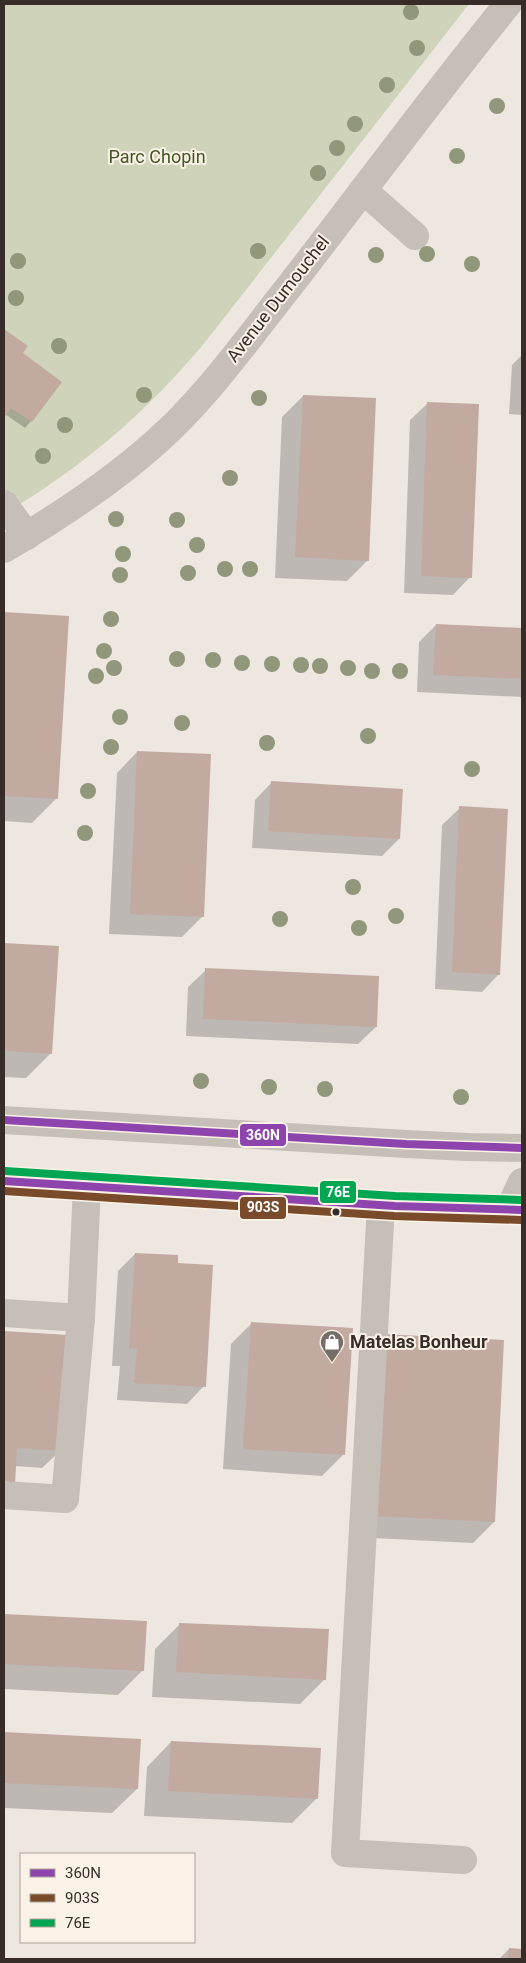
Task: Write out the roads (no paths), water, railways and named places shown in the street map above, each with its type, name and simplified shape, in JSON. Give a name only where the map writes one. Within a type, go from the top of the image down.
[{"type":"street","name":"Avenue Dumouchel","points":[[4,549],[86,498],[122,471],[186,413],[250,336],[508,4]]},
{"type":"street","points":[[363,190],[415,236]]},
{"type":"street","points":[[4,504],[27,536]]},
{"type":"street","points":[[4,1120],[441,1146],[522,1148]]},
{"type":"street","points":[[4,1180],[381,1205],[516,1210],[522,1182]]},
{"type":"street","points":[[4,1495],[65,1499],[81,1318],[87,1186]]},
{"type":"street","points":[[381,1205],[345,1852],[463,1860]]},
{"type":"street","points":[[4,1313],[81,1318]]},
{"type":"place","name":"Matelas Bonheur","points":[[332,1363]]},
{"type":"park label","name":"Parc Chopin","points":[[157,157]]}]
